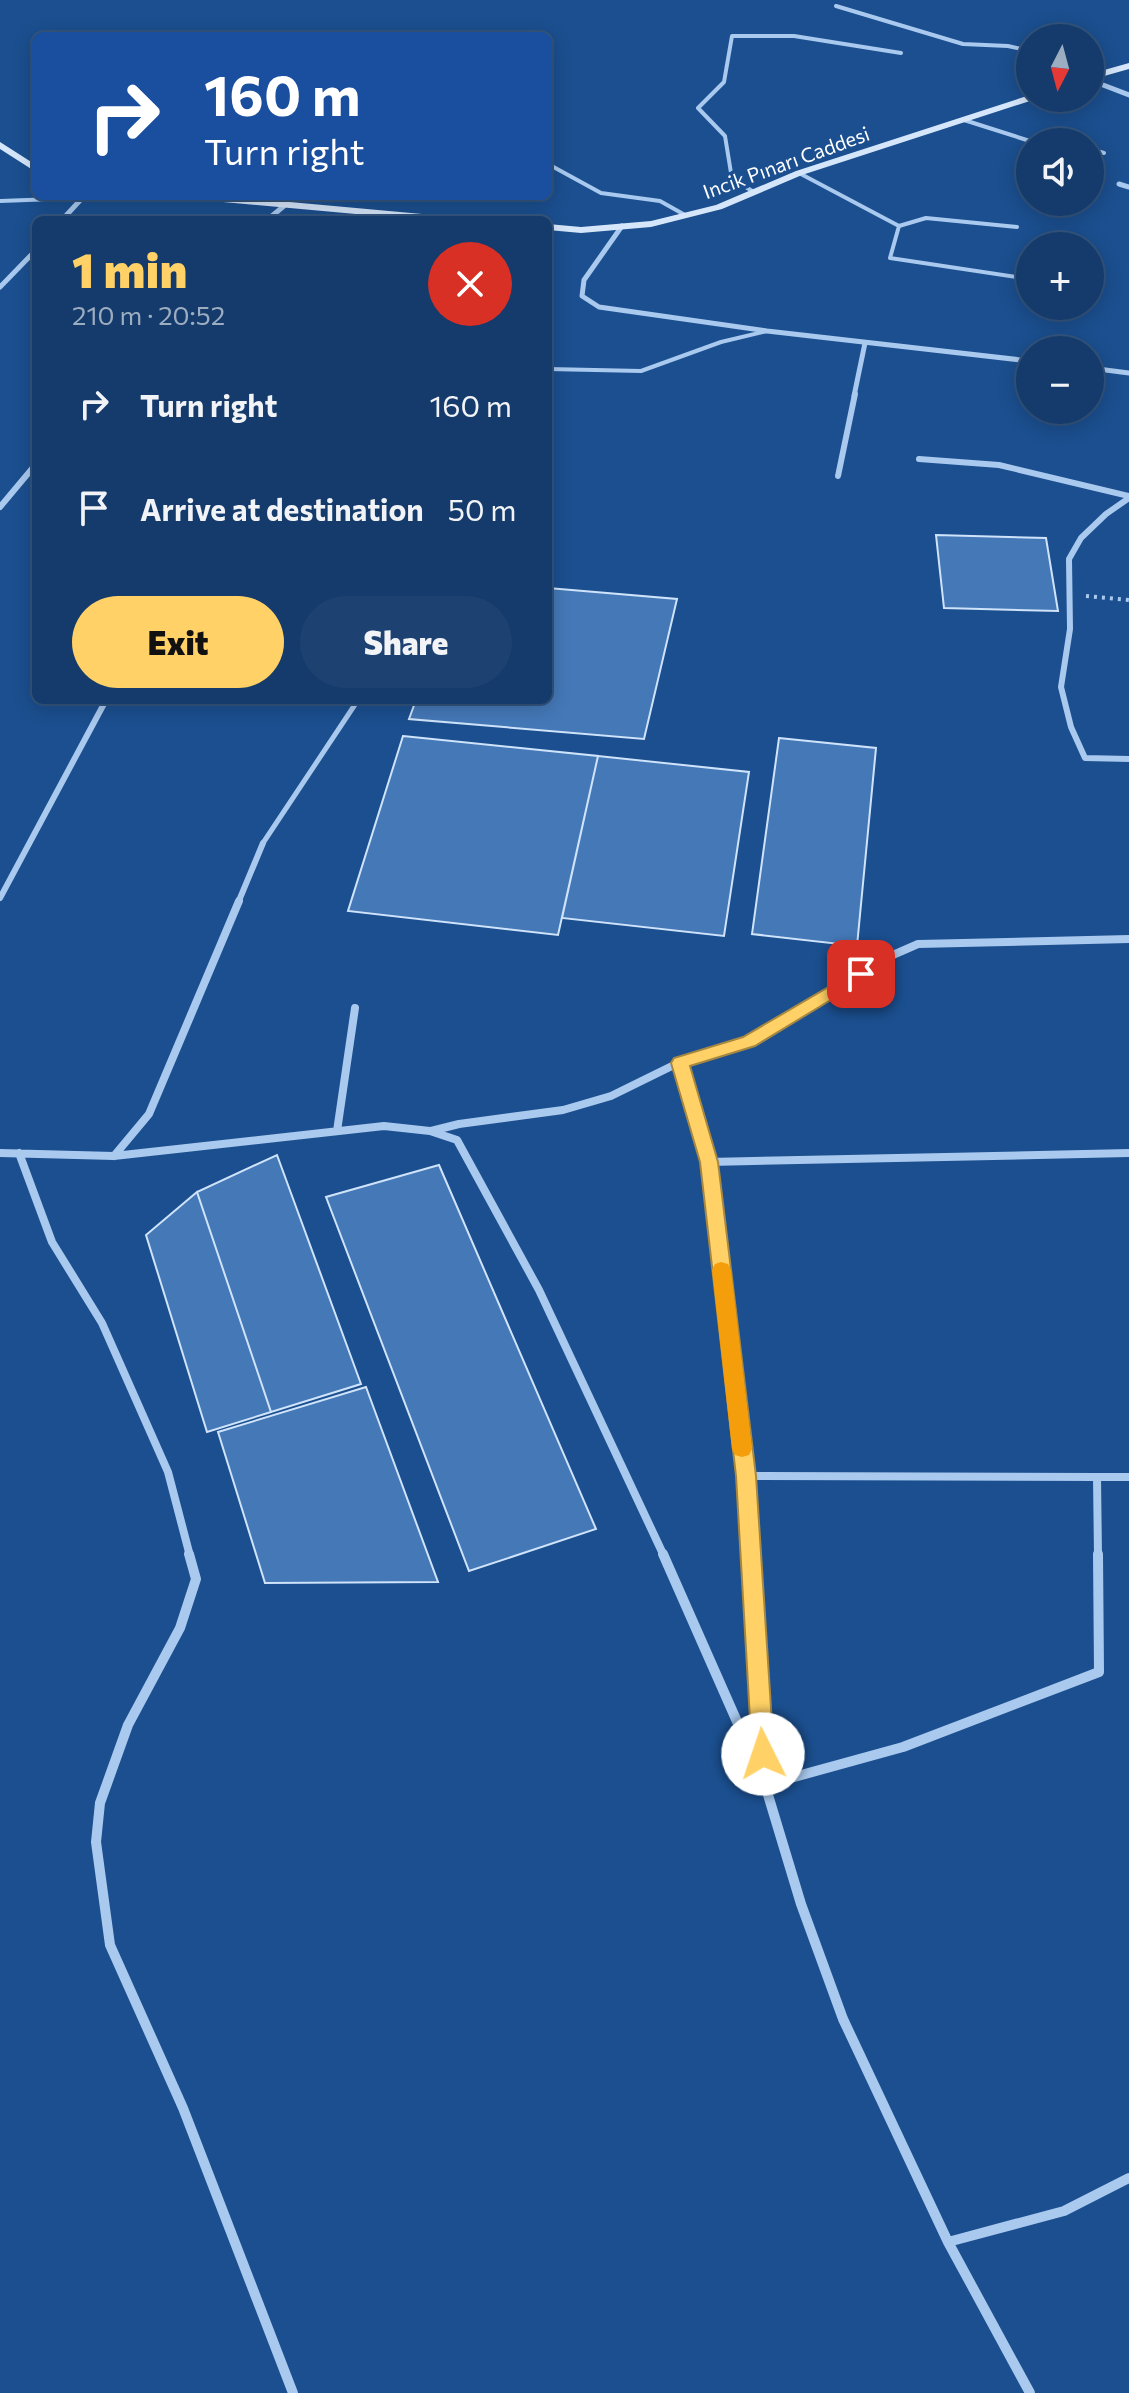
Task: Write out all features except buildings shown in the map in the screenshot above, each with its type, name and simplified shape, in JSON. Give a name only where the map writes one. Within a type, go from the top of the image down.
[{"type":"main road","points":[[1104,74],[1129,66]]},
{"type":"main road","name":"Incik Pınarı Caddesi","points":[[552,227],[581,230],[651,224],[719,207],[799,173],[1016,103]]},
{"type":"main road","points":[[0,145],[32,166]]},
{"type":"main road","points":[[228,200],[372,216]]},
{"type":"street","points":[[1104,85],[1129,95]]},
{"type":"street","points":[[1119,184],[1129,187]]},
{"type":"street","points":[[66,216],[80,200]]},
{"type":"street","points":[[272,216],[284,206]]},
{"type":"street","points":[[622,226],[584,280],[582,296],[599,307],[767,331],[1016,359]]},
{"type":"street","points":[[0,287],[32,254]]},
{"type":"street","points":[[838,476],[865,343]]},
{"type":"street","points":[[1104,370],[1129,373]]},
{"type":"street","points":[[919,459],[949,458],[1014,467],[1129,497]]},
{"type":"street","points":[[0,507],[32,469]]},
{"type":"street","points":[[1129,497],[1081,538],[1069,559],[1070,629],[1061,687],[1071,727],[1085,758],[1129,759]]},
{"type":"street","points":[[0,898],[104,704]]},
{"type":"street","points":[[114,1156],[149,1114],[263,843]]},
{"type":"street","points":[[430,1131],[563,1110],[611,1096],[680,1063],[749,1042],[886,958],[918,944],[1129,939]]},
{"type":"street","points":[[337,1131],[355,1008]]},
{"type":"street","points":[[680,1063],[709,1162],[746,1476],[765,1785]]},
{"type":"street","points":[[0,1153],[114,1156],[384,1126],[430,1131],[457,1140],[539,1290],[672,1573],[765,1785],[801,1904],[843,2019],[948,2242],[1030,2393]]},
{"type":"street","points":[[19,1153],[52,1242],[102,1323],[157,1445],[168,1472],[196,1579],[180,1628],[128,1725],[100,1803],[96,1842],[110,1945],[183,2108],[293,2393]]},
{"type":"street","points":[[709,1162],[1129,1153]]},
{"type":"street","points":[[746,1476],[1129,1477]]},
{"type":"street","points":[[765,1785],[903,1747],[1099,1672],[1097,1477]]},
{"type":"street","points":[[948,2242],[1064,2211],[1129,2178]]},
{"type":"lane","points":[[836,6],[963,44],[1016,48]]},
{"type":"lane","points":[[754,192],[732,179],[725,136],[698,108],[724,82],[732,36],[794,36],[901,53]]},
{"type":"lane","points":[[964,120],[1016,137]]},
{"type":"lane","points":[[552,167],[582,186],[620,198],[662,199],[685,215]]},
{"type":"lane","points":[[799,173],[899,226],[926,218],[1017,227]]},
{"type":"lane","points":[[0,201],[32,199]]},
{"type":"lane","points":[[899,226],[890,258],[1016,277]]},
{"type":"lane","points":[[552,369],[641,371],[721,342],[767,331]]},
{"type":"lane","points":[[263,843],[355,704]]},
{"type":"path","points":[[1069,595],[1129,600]]},
{"type":"slow traffic","points":[[721,1270],[742,1449]]},
{"type":"route","points":[[763,1754],[746,1476],[709,1162],[680,1063],[749,1042],[861,974]]}]
